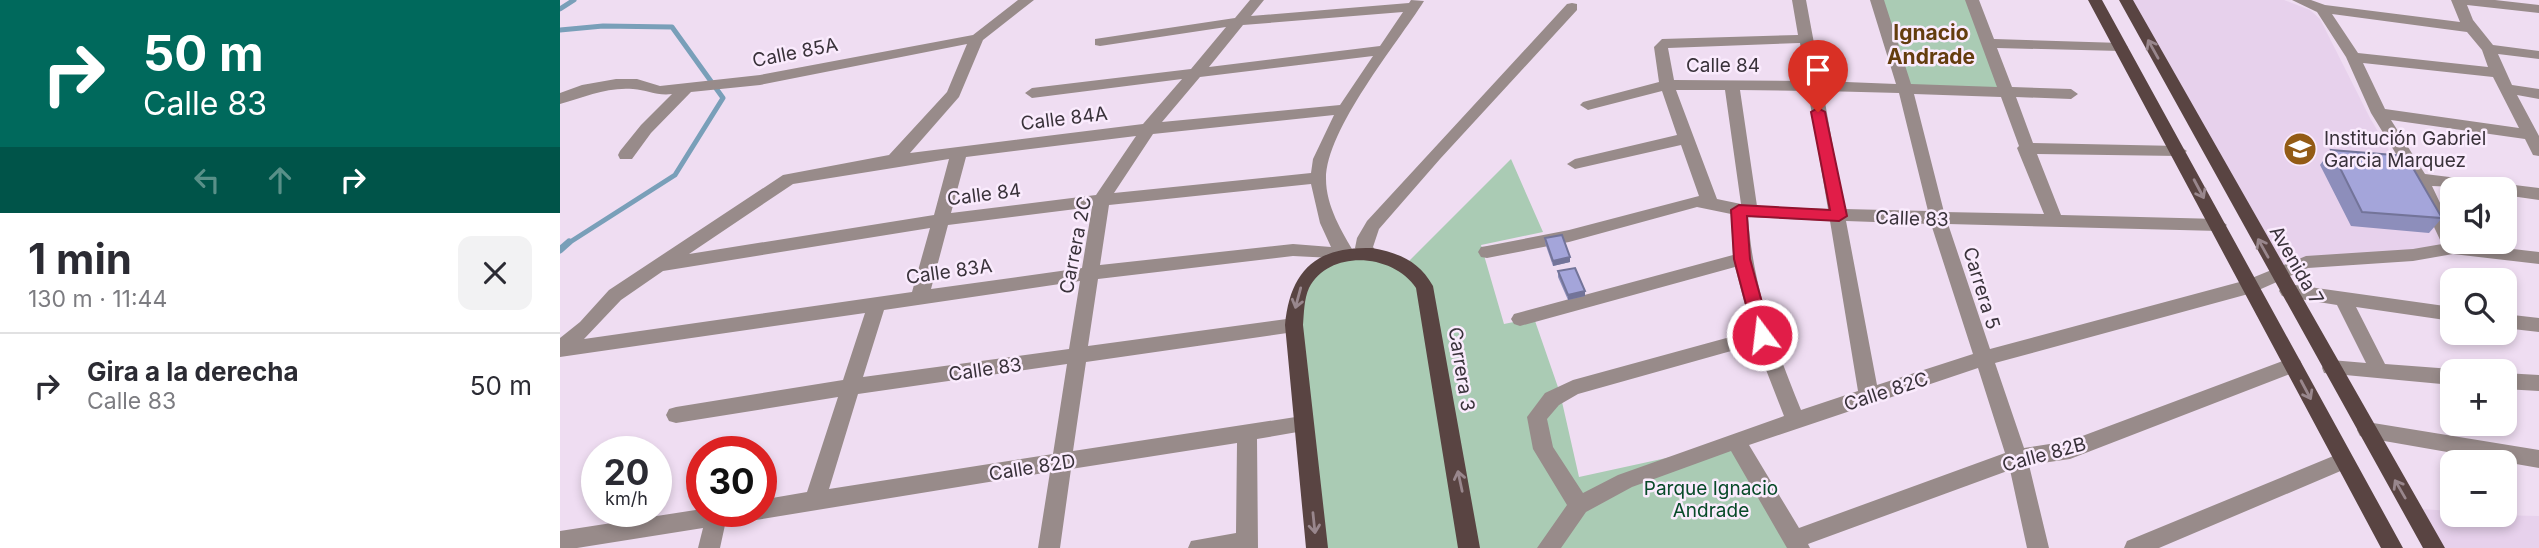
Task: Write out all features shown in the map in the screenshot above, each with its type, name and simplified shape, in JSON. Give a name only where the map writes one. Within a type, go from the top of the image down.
[{"type":"main road","points":[[2095,0],[2392,548]]},
{"type":"main road","name":"Avenida 7","points":[[2126,0],[2434,548]]},
{"type":"main road","name":"Carrera 3","points":[[1317,548],[1302,424],[1294,325],[1297,293],[1312,270],[1346,254],[1370,255],[1406,263],[1423,285],[1433,329],[1443,403],[1466,507],[1469,548]]},
{"type":"street","name":"Calle 85A","points":[[560,99],[582,90],[617,84],[637,84],[659,91],[770,78],[977,38],[1027,0]]},
{"type":"street","name":"Carrera 2C","points":[[1049,548],[1101,200],[1149,129],[1257,0]]},
{"type":"street","points":[[1799,0],[1869,397]]},
{"type":"street","name":"Carrera 5","points":[[1877,0],[1905,89],[1938,219],[1982,359],[2017,458],[2038,548]]},
{"type":"street","points":[[1972,0],[2025,148],[2055,222]]},
{"type":"street","points":[[2300,0],[2322,9],[2472,28]]},
{"type":"street","points":[[2536,145],[2490,50],[2466,22],[2459,0],[2539,9]]},
{"type":"street","points":[[1100,43],[1240,20],[1416,3]]},
{"type":"street","points":[[1346,254],[1332,234],[1318,178],[1322,158],[1346,109],[1382,50],[1416,3]]},
{"type":"street","points":[[1370,255],[1364,248],[1365,238],[1373,225],[1434,155],[1572,7]]},
{"type":"street","points":[[2322,9],[2353,57],[2379,113],[2420,179],[2440,221]]},
{"type":"street","points":[[894,160],[954,94],[977,38]]},
{"type":"street","points":[[1709,201],[1667,85],[1661,47],[1667,43],[1806,39]]},
{"type":"street","points":[[1988,43],[2121,47]]},
{"type":"street","points":[[1032,93],[1382,50]]},
{"type":"street","points":[[2490,50],[2539,55]]},
{"type":"street","points":[[2353,57],[2499,73]]},
{"type":"street","name":"Calle 84","points":[[1588,104],[1667,85],[1813,86],[2070,94]]},
{"type":"street","points":[[1732,86],[1744,211],[1742,259],[1762,335],[1795,420]]},
{"type":"street","points":[[626,155],[646,129],[687,88]]},
{"type":"street","points":[[2509,89],[2539,94]]},
{"type":"street","name":"Calle 84A","points":[[658,266],[789,179],[894,160],[1149,129],[1346,109]]},
{"type":"street","points":[[2379,113],[2536,145]]},
{"type":"street","points":[[1575,164],[1688,138]]},
{"type":"street","points":[[2025,148],[2179,151]]},
{"type":"street","points":[[920,297],[959,152]]},
{"type":"street","name":"Calle 84","points":[[658,266],[940,220],[1318,178]]},
{"type":"street","points":[[2420,179],[2440,181]]},
{"type":"street","points":[[2517,191],[2539,194]]},
{"type":"street","name":"Calle 83","points":[[1487,252],[1569,236],[1697,201],[1709,201],[1744,211],[1839,216],[2218,225]]},
{"type":"street","name":"Calle 83A","points":[[560,349],[1090,273],[1293,250],[1346,254]]},
{"type":"street","points":[[2283,283],[2289,268],[2306,262],[2413,255],[2440,250]]},
{"type":"street","points":[[2505,254],[2539,258]]},
{"type":"street","points":[[1520,319],[1742,259]]},
{"type":"street","points":[[560,349],[586,327],[615,295],[658,266]]},
{"type":"street","points":[[2252,286],[2283,283],[2343,299],[2440,312]]},
{"type":"street","name":"Calle 82C","points":[[1549,548],[1579,505],[1625,481],[1795,420],[1982,359],[2252,286]]},
{"type":"street","points":[[2343,299],[2379,371]]},
{"type":"street","points":[[815,501],[877,303]]},
{"type":"street","points":[[2517,323],[2539,326]]},
{"type":"street","name":"Calle 83","points":[[676,415],[850,387],[1294,325]]},
{"type":"street","points":[[1579,505],[1543,449],[1537,417],[1552,399],[1573,388],[1762,335]]},
{"type":"street","name":"Calle 82B","points":[[1797,544],[2017,458],[2070,450],[2293,365]]},
{"type":"street","points":[[2331,368],[2440,376]]},
{"type":"street","points":[[2517,382],[2539,383]]},
{"type":"street","name":"Calle 82D","points":[[777,507],[1302,424]]},
{"type":"street","points":[[2367,430],[2539,459]]},
{"type":"street","points":[[1199,548],[1247,545],[1247,432]]},
{"type":"street","points":[[1736,441],[1797,544]]},
{"type":"street","points":[[2135,548],[2343,461]]},
{"type":"street","points":[[560,541],[686,522]]},
{"type":"street","points":[[709,548],[714,527]]},
{"type":"shaded area","name":"Institución Gabriel Garcia Marquez","points":[[2130,0],[2284,0],[2310,10],[2320,19],[2370,118],[2440,237],[2440,246],[2280,272]]},
{"type":"shaded area","points":[[2421,509],[2440,510],[2440,527],[2517,527],[2517,515],[2539,516],[2539,548],[2443,548]]},
{"type":"green space","points":[[1879,0],[1970,0],[2003,90],[1908,88]]},
{"type":"green space","name":"Parque Ignacio Andrade","points":[[1511,159],[1543,232],[1481,245],[1504,324],[1534,318],[1560,393],[1579,477],[1735,443],[1796,548],[1319,548],[1296,325],[1314,271],[1345,256],[1406,264]]},
{"type":"building","points":[[2331,150],[2406,156],[2440,218],[2362,212]]},
{"type":"building","points":[[1562,235],[1570,257],[1553,261],[1545,238]]},
{"type":"building","points":[[1575,268],[1585,291],[1568,295],[1558,271]]},
{"type":"waterway","points":[[560,9],[574,0]]},
{"type":"waterway","points":[[560,30],[603,26],[672,27],[723,98],[675,175],[567,244]]},
{"type":"waterway","points":[[560,250],[569,242]]},
{"type":"place","name":"Institución Gabriel Garcia Marquez","points":[[2300,149]]},
{"type":"district","name":"Ignacio Andrade","points":[[1931,45]]},
{"type":"route","points":[[1762,335],[1742,259],[1739,210],[1839,216],[1818,112]]}]
